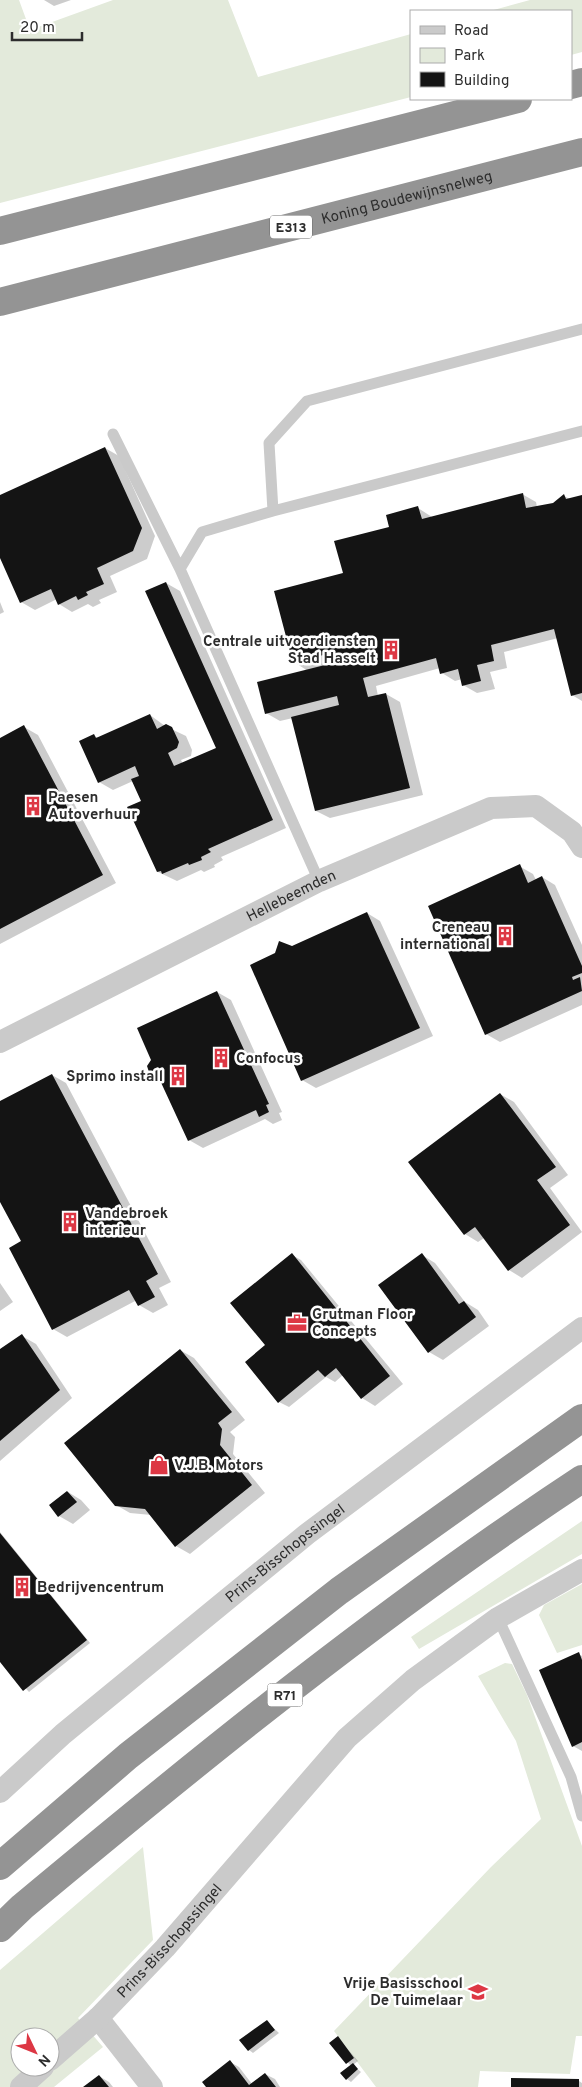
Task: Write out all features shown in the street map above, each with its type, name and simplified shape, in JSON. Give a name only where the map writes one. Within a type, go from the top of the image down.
[{"type":"highway","points":[[0,231],[514,100]]},
{"type":"highway","name":"Koning Boudewijnsnelweg","points":[[0,302],[582,152]]},
{"type":"highway","points":[[0,1866],[128,1756],[339,1591],[582,1418]]},
{"type":"highway","name":"R71","points":[[0,1928],[22,1907],[184,1772],[413,1598],[582,1479]]},
{"type":"street","name":"Hellebeemden","points":[[0,1042],[319,882],[491,808],[536,806],[572,832],[582,848]]},
{"type":"street","name":"Prins-Bisschopssingel","points":[[0,1792],[63,1734],[307,1534],[582,1328]]},
{"type":"street","name":"Prins-Bisschopssingel","points":[[60,2051],[98,2018],[165,1948],[347,1738],[413,1680],[498,1618],[582,1570]]},
{"type":"street","points":[[98,2018],[152,2087]]},
{"type":"street","points":[[20,2087],[32,2077]]},
{"type":"lane","points":[[273,511],[269,443],[307,401],[582,329]]},
{"type":"lane","points":[[180,569],[202,532],[273,511],[582,431]]},
{"type":"lane","points":[[113,434],[180,569],[319,882]]},
{"type":"lane","points":[[498,1618],[531,1686],[570,1777],[582,1816]]},
{"type":"green space","points":[[0,0],[19,0],[30,30],[113,0],[228,0],[258,77],[410,34],[410,97],[0,203]]},
{"type":"green space","points":[[530,0],[582,0],[582,52],[572,55],[572,10],[494,10]]},
{"type":"green space","points":[[582,1521],[582,1554],[419,1649],[411,1637]]},
{"type":"green space","points":[[582,1584],[582,1645],[557,1653],[539,1615],[544,1605]]},
{"type":"green space","name":"Vrije Basisschool De Tuimelaar","points":[[505,1663],[512,1664],[527,1695],[582,1846],[582,2036],[576,2036],[570,2074],[480,2071],[478,2087],[376,2087],[334,2031],[491,1867],[541,1819],[516,1741],[478,1676]]},
{"type":"green space","points":[[143,1847],[153,1940],[78,2018],[103,2047],[54,2087],[0,2087],[0,1970]]},
{"type":"building","points":[[105,447],[142,528],[133,551],[97,568],[104,584],[86,592],[88,595],[78,600],[76,596],[58,605],[51,589],[20,603],[0,558],[0,495]]},
{"type":"building","name":"Centrale uitvoerdiensten Stad Hasselt","points":[[523,493],[526,508],[553,503],[564,494],[566,499],[582,495],[582,693],[571,696],[554,629],[491,645],[494,661],[477,665],[481,681],[462,686],[458,669],[440,674],[436,658],[363,678],[368,697],[386,693],[410,788],[315,811],[291,717],[339,705],[337,696],[265,714],[257,682],[329,664],[327,654],[293,663],[274,591],[343,573],[334,541],[389,527],[386,515],[418,506],[422,519]]},
{"type":"building","points":[[166,582],[273,820],[208,849],[211,852],[201,857],[202,860],[189,865],[188,863],[162,874],[161,871],[157,872],[127,807],[141,801],[131,779],[139,776],[135,766],[98,783],[79,741],[94,734],[96,738],[150,714],[157,729],[166,724],[172,727],[179,742],[177,748],[168,753],[174,766],[216,748],[145,591]]},
{"type":"building","name":"Paesen Autoverhuur","points":[[24,725],[103,875],[0,929],[0,738]]},
{"type":"building","name":"Creneau international","points":[[520,864],[528,883],[542,876],[582,966],[582,973],[572,977],[573,980],[580,977],[582,991],[485,1035],[428,906]]},
{"type":"building","points":[[367,912],[420,1028],[301,1081],[250,965],[275,953],[279,941],[292,946]]},
{"type":"building","points":[[217,991],[269,1104],[266,1105],[269,1112],[259,1117],[256,1110],[188,1141],[158,1076],[150,1075],[147,1066],[151,1060],[137,1028]]},
{"type":"building","name":"Vandebroek interieur","points":[[52,1074],[158,1274],[146,1281],[155,1297],[138,1306],[129,1290],[52,1330],[9,1248],[21,1241],[0,1202],[0,1101]]},
{"type":"building","points":[[500,1093],[556,1167],[537,1180],[570,1225],[508,1271],[475,1227],[464,1235],[408,1162]]},
{"type":"building","name":"Grutman Floor Concepts","points":[[292,1253],[390,1376],[361,1399],[336,1368],[325,1377],[318,1370],[278,1403],[245,1362],[265,1345],[230,1303]]},
{"type":"building","points":[[422,1253],[459,1304],[464,1301],[476,1317],[428,1353],[378,1285]]},
{"type":"building","points":[[22,1334],[60,1390],[0,1441],[0,1349]]},
{"type":"building","name":"V.J.B. Motors","points":[[180,1349],[232,1412],[218,1423],[222,1429],[220,1445],[252,1485],[175,1547],[145,1509],[115,1506],[64,1443]]},
{"type":"building","points":[[67,1491],[77,1502],[58,1517],[49,1505]]},
{"type":"building","name":"Bedrijvencentrum","points":[[0,1533],[87,1640],[23,1691],[0,1662]]},
{"type":"building","points":[[579,1652],[582,1660],[582,1742],[572,1747],[539,1670]]},
{"type":"building","points":[[267,2020],[275,2030],[248,2051],[239,2040]]},
{"type":"building","points":[[338,2036],[354,2058],[346,2064],[329,2043]]},
{"type":"building","points":[[230,2060],[249,2085],[265,2073],[276,2087],[206,2087],[202,2082]]},
{"type":"building","points":[[353,2063],[358,2069],[346,2080],[340,2073]]},
{"type":"building","points":[[99,2075],[109,2087],[83,2087]]},
{"type":"building","points":[[511,2078],[579,2079],[579,2087],[511,2087]]},
{"type":"place","name":"Centrale uitvoerdiensten Stad Hasselt","points":[[391,650]]},
{"type":"place","name":"Paesen Autoverhuur","points":[[33,806]]},
{"type":"place","name":"Creneau international","points":[[505,936]]},
{"type":"place","name":"Confocus","points":[[221,1058]]},
{"type":"place","name":"Sprimo install","points":[[178,1076]]},
{"type":"place","name":"Vandebroek interieur","points":[[70,1222]]},
{"type":"place","name":"Grutman Floor Concepts","points":[[297,1323]]},
{"type":"place","name":"V.J.B. Motors","points":[[159,1465]]},
{"type":"place","name":"Bedrijvencentrum","points":[[22,1587]]},
{"type":"place","name":"Vrije Basisschool De Tuimelaar","points":[[478,1992]]}]
